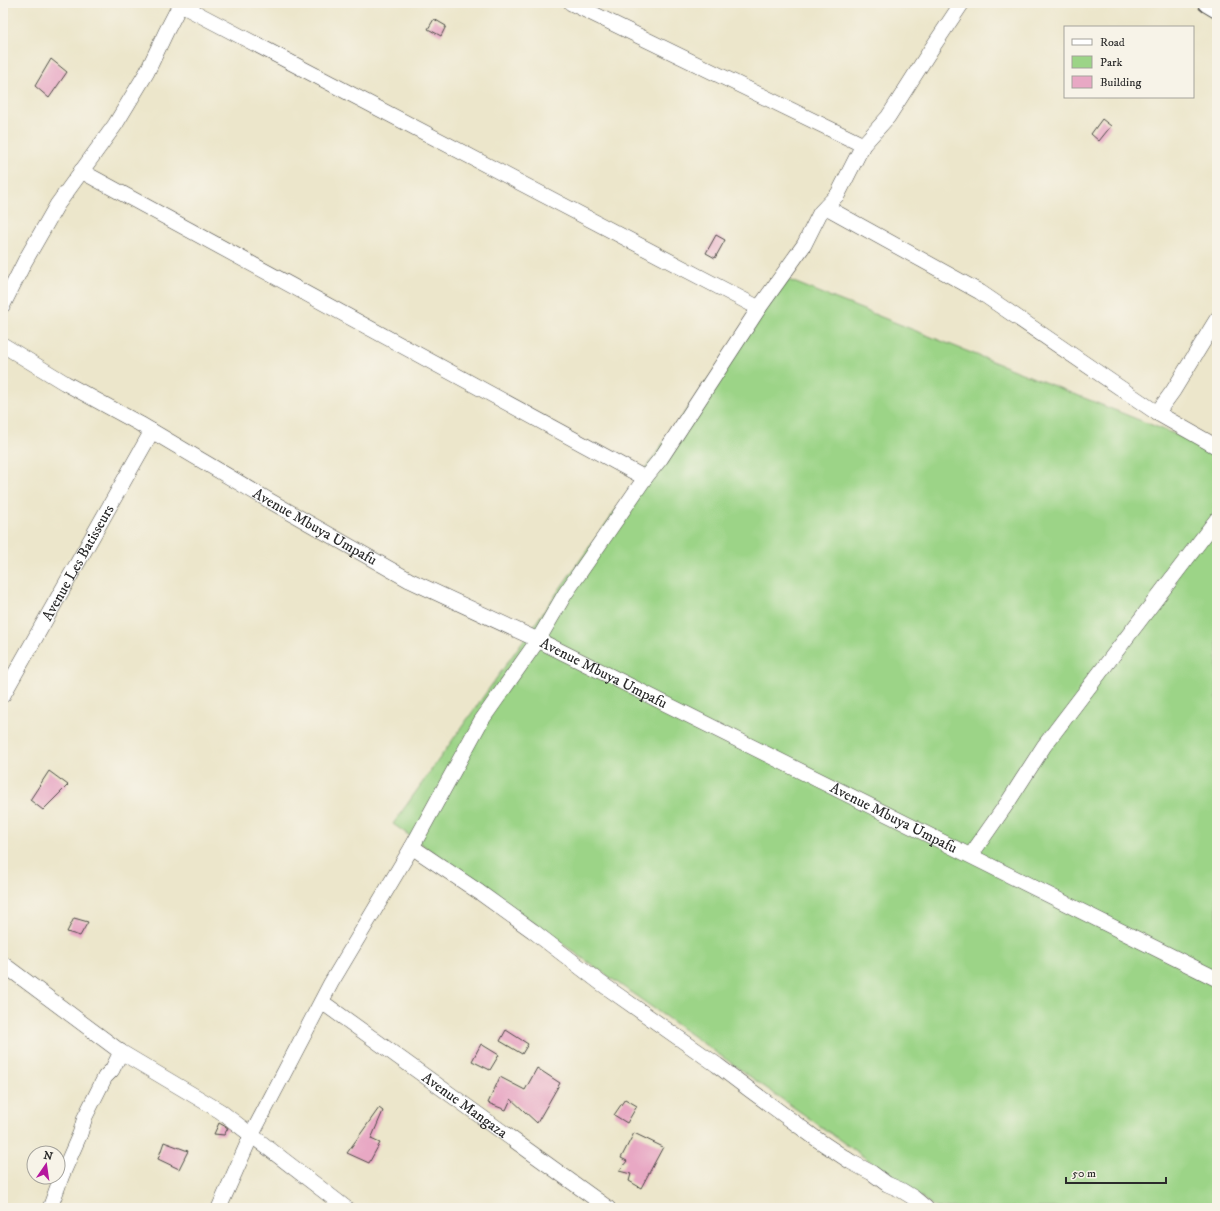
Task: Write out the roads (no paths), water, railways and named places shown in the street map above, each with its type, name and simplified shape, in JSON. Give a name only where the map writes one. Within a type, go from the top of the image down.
[{"type":"street","points":[[571,3],[863,145]]},
{"type":"street","points":[[220,1208],[251,1136],[332,983],[412,847],[481,721],[538,640],[565,594],[645,478],[661,458],[758,308],[804,245],[820,213],[838,194],[863,145],[888,117],[962,3]]},
{"type":"street","points":[[1207,3],[1217,9]]},
{"type":"street","points":[[3,305],[25,261],[57,204],[115,125],[147,72],[181,4],[758,308]]},
{"type":"street","points":[[81,171],[645,478]]},
{"type":"street","points":[[826,207],[980,292],[1157,413],[1217,447]]},
{"type":"street","points":[[1157,413],[1173,391],[1217,319]]},
{"type":"street","name":"Avenue Mbuya Umpafu","points":[[3,345],[65,383],[152,431],[270,501],[409,580],[538,640],[1217,978]]},
{"type":"street","name":"Avenue Les Batisseurs","points":[[3,694],[152,431]]},
{"type":"street","points":[[971,855],[1008,802],[1044,746],[1217,519]]},
{"type":"street","points":[[412,847],[479,892],[602,984],[717,1065],[818,1140],[851,1162],[872,1173],[887,1184],[914,1198],[926,1208]]},
{"type":"street","points":[[3,964],[121,1052],[220,1111],[346,1208]]},
{"type":"street","name":"Avenue Mangaza","points":[[322,1002],[608,1208]]},
{"type":"street","points":[[50,1208],[62,1175],[80,1134],[85,1117],[105,1077],[112,1070],[121,1052]]}]
